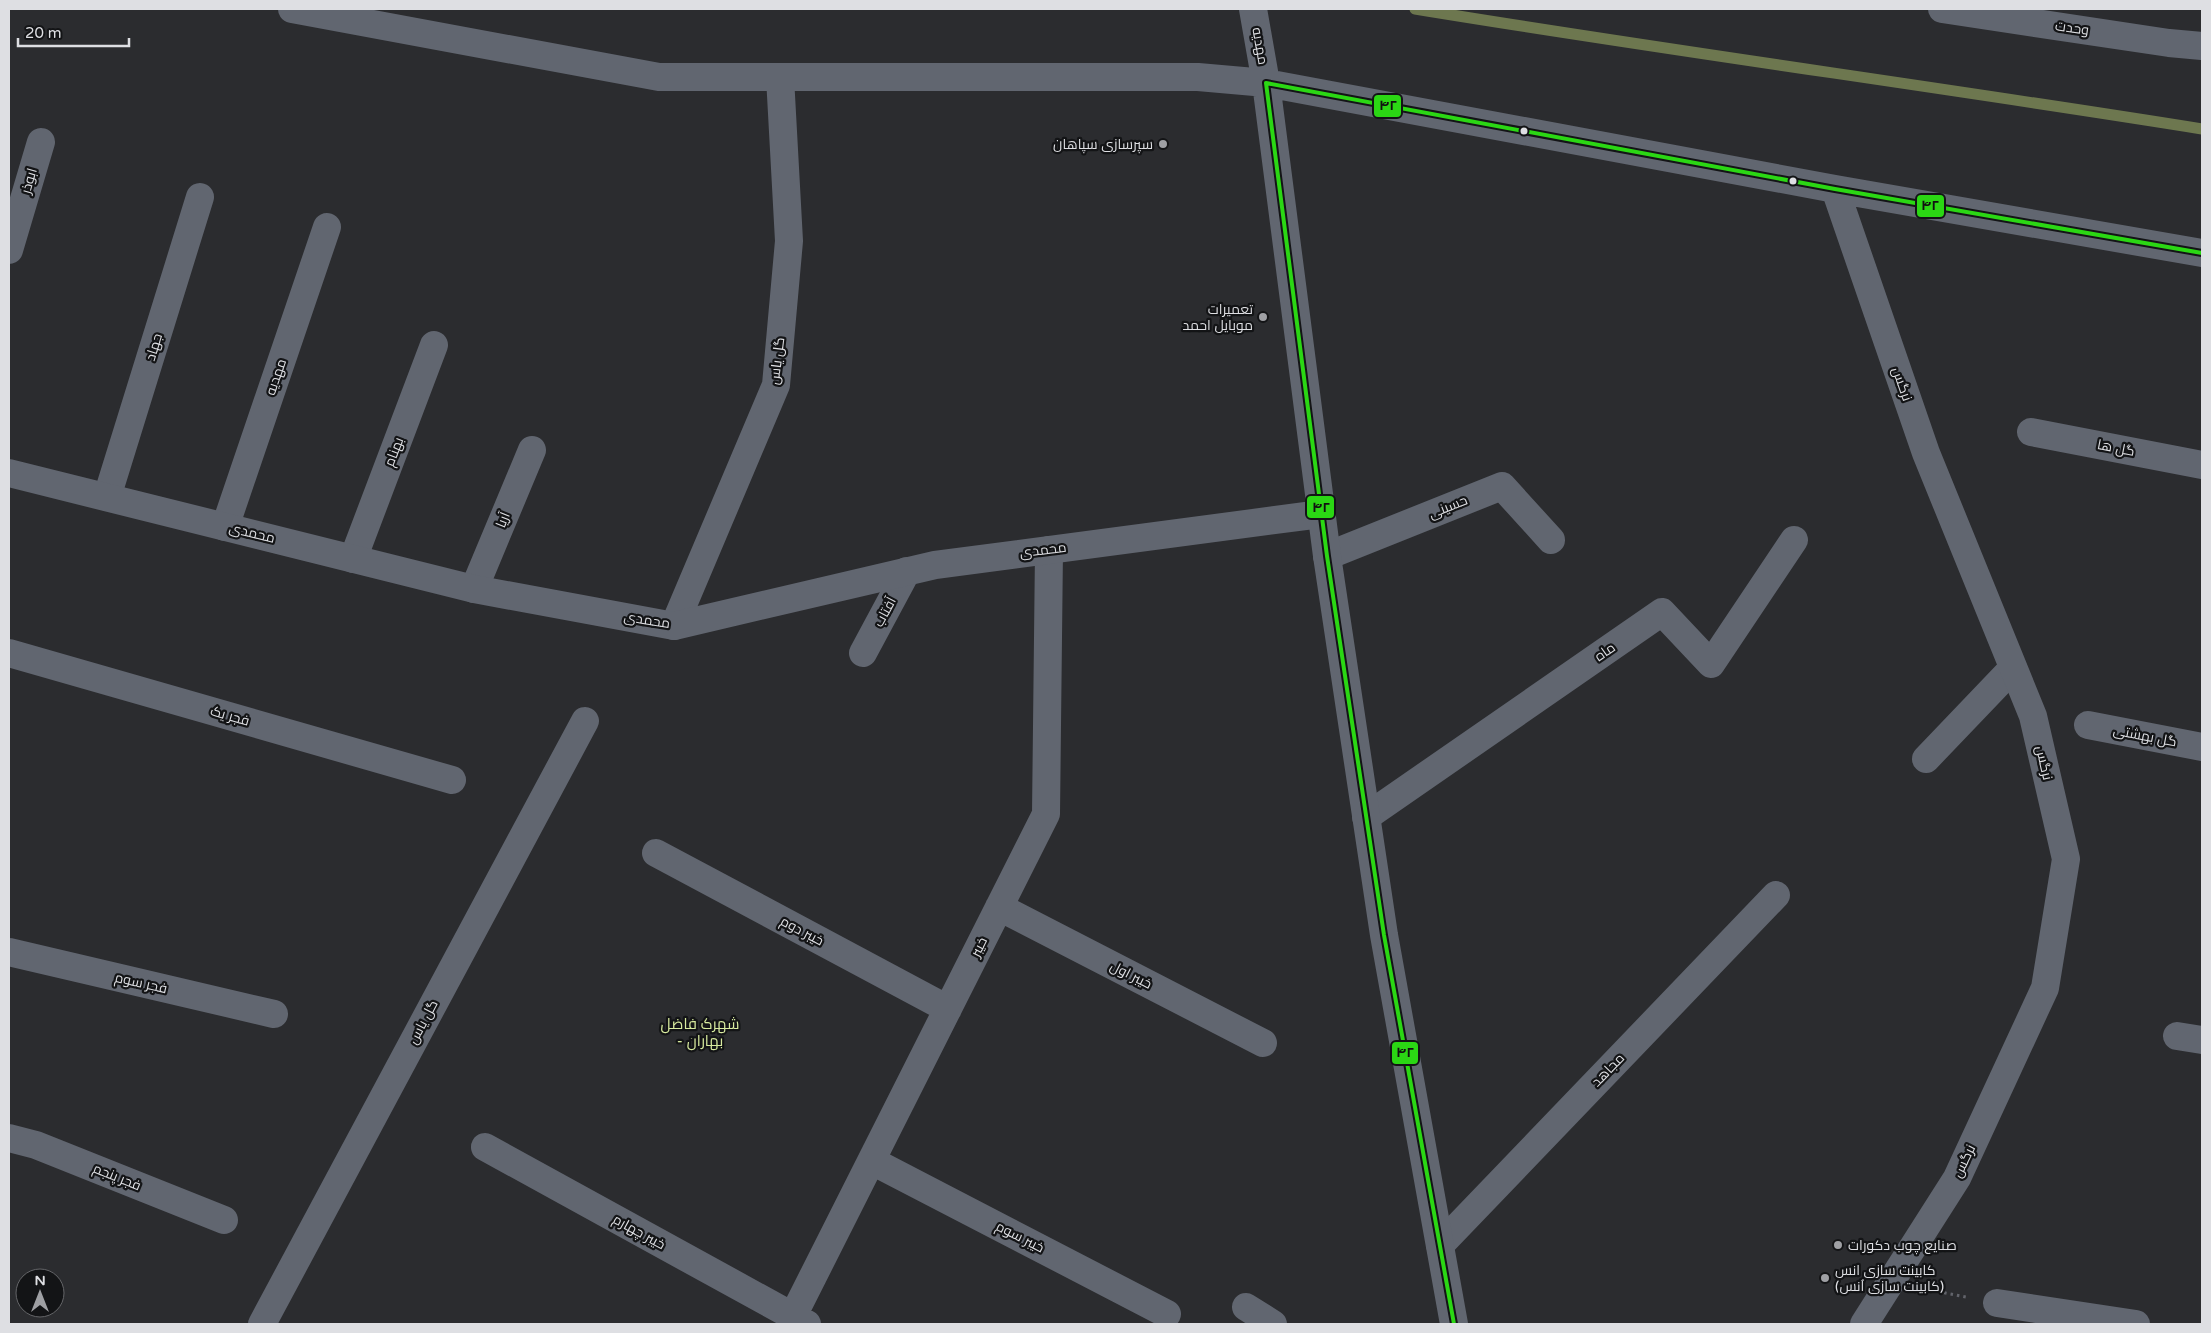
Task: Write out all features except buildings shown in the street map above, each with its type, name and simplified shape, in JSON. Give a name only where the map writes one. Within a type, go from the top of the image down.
[{"type":"street","points":[[292,9],[659,77],[1198,77],[1266,83],[1835,189],[2202,253]]},
{"type":"street","name":"مهدیه","points":[[1253,9],[1266,83],[1321,514],[1384,935],[1454,1324]]},
{"type":"street","name":"وحدت","points":[[1942,9],[2169,43],[2202,46]]},
{"type":"street","name":"گل یاس","points":[[674,626],[776,385],[789,241],[780,77]]},
{"type":"street","name":"ابوذر","points":[[9,250],[40,142]]},
{"type":"street","name":"نرگس","points":[[1835,189],[1926,453],[2033,716],[2066,859],[2045,988],[1957,1178],[1864,1324]]},
{"type":"street","name":"جهاد","points":[[107,497],[200,197]]},
{"type":"street","name":"مهدیه","points":[[226,527],[327,227]]},
{"type":"street","name":"بهنام","points":[[353,559],[434,345]]},
{"type":"street","name":"گل ها","points":[[2031,432],[2202,465]]},
{"type":"street","name":"آریا","points":[[474,589],[532,450]]},
{"type":"street","name":"محمدی","points":[[9,473],[474,589],[674,626],[935,565],[1321,514]]},
{"type":"street","name":"حسینی","points":[[1327,556],[1502,486],[1551,540]]},
{"type":"street","name":"ماه","points":[[1366,817],[1662,612],[1711,664],[1794,540]]},
{"type":"street","name":"خیبر","points":[[800,1320],[872,1161],[1046,814],[1049,550]]},
{"type":"street","name":"آفتاب","points":[[863,653],[907,571]]},
{"type":"street","name":"فجر یک","points":[[9,653],[452,780]]},
{"type":"street","points":[[1926,759],[2013,668]]},
{"type":"street","name":"گل یاس","points":[[262,1324],[585,721]]},
{"type":"street","name":"گل بهشتی","points":[[2088,725],[2202,747]]},
{"type":"street","name":"خیبر دوم","points":[[656,853],[948,1009]]},
{"type":"street","name":"مجاهد","points":[[1440,1244],[1776,895]]},
{"type":"street","name":"خیبر اول","points":[[999,907],[1263,1043]]},
{"type":"street","name":"فجر سوم","points":[[9,952],[274,1014]]},
{"type":"street","name":"فجر پنجم","points":[[9,1138],[36,1145],[224,1220]]},
{"type":"street","name":"خیبر چهارم","points":[[485,1147],[800,1320]]},
{"type":"street","name":"خیبر سوم","points":[[872,1161],[1167,1314]]},
{"type":"street","points":[[1997,1303],[2136,1324]]},
{"type":"street","points":[[1246,1307],[1273,1324]]},
{"type":"path","points":[[1890,1283],[1997,1303]]},
{"type":"waterway","points":[[1415,9],[2202,129]]},
{"type":"transit line","name":"۴۲","points":[[1454,1324],[1384,935],[1327,556],[1266,83],[1835,189],[2202,253]]},
{"type":"place","name":"سپرسازی سپاهان","points":[[1163,144]]},
{"type":"place","name":"تعمیرات موبایل احمد","points":[[1263,317]]},
{"type":"place","name":"صنایع چوب دکورات","points":[[1838,1245]]},
{"type":"place","name":"کابینت سازی انس (کابینت سازی اُنس)","points":[[1825,1278]]},
{"type":"district","name":"شهرک فاضل - بهاران","points":[[700,1032]]}]
